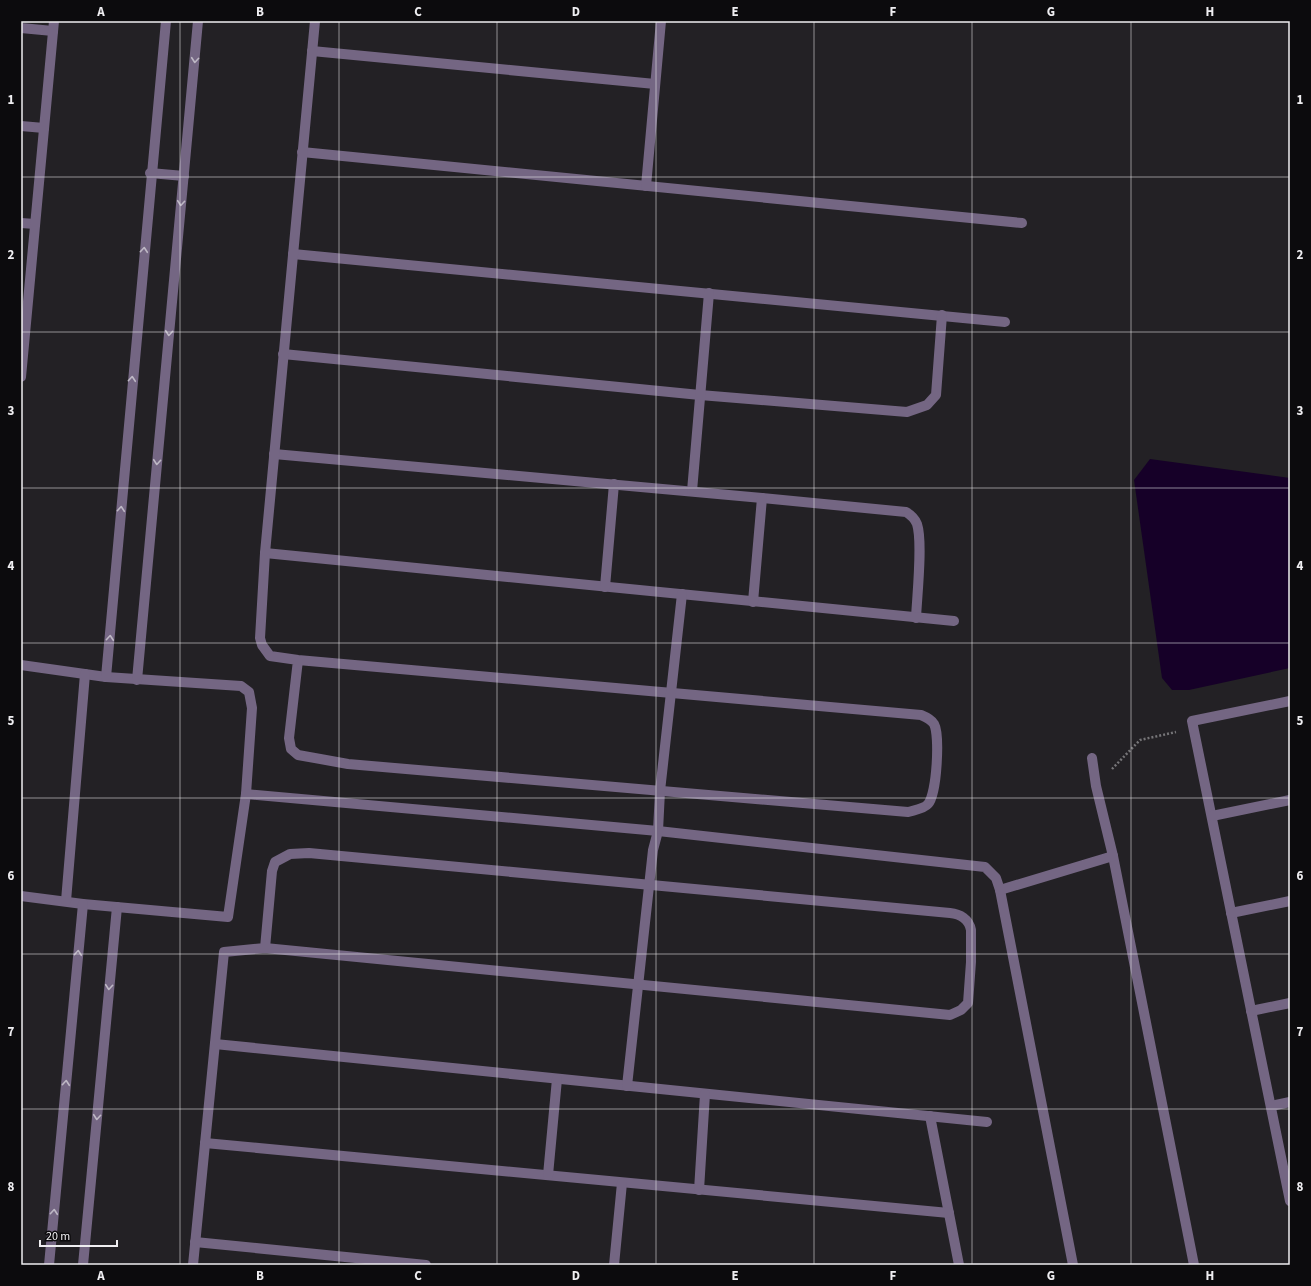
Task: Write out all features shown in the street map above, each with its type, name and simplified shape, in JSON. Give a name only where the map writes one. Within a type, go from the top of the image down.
[{"type":"street","points":[[106,677],[150,173],[166,21]]},
{"type":"street","points":[[137,680],[198,21]]},
{"type":"street","points":[[298,660],[289,738],[291,748],[298,755],[348,764],[908,812],[928,805],[932,798],[936,767],[936,730],[931,720],[921,715],[671,694],[298,660],[275,658],[270,656],[262,645],[260,638],[265,553],[315,21]]},
{"type":"street","points":[[646,186],[661,21]]},
{"type":"street","points":[[21,28],[54,26],[23,333],[21,377]]},
{"type":"street","points":[[312,51],[655,84]]},
{"type":"street","points":[[21,126],[44,128]]},
{"type":"street","points":[[302,152],[1022,223]]},
{"type":"street","points":[[150,173],[184,176]]},
{"type":"street","points":[[21,223],[35,224]]},
{"type":"street","points":[[293,254],[1005,322]]},
{"type":"street","points":[[692,491],[709,293]]},
{"type":"street","points":[[284,354],[700,395],[907,412],[927,405],[936,395],[942,315]]},
{"type":"street","points":[[274,454],[692,491],[906,512],[911,515],[917,524],[919,540],[916,618]]},
{"type":"street","points":[[605,587],[614,484]]},
{"type":"street","points":[[753,602],[762,498]]},
{"type":"street","points":[[265,553],[954,621]]},
{"type":"street","points":[[627,1086],[654,850],[658,831],[660,791],[682,594]]},
{"type":"street","points":[[21,665],[137,680],[241,686],[249,692],[252,708],[246,794],[228,917],[83,904],[21,896]]},
{"type":"street","points":[[66,902],[85,674]]},
{"type":"street","points":[[1290,701],[1192,721],[1196,748],[1212,816],[1290,1201]]},
{"type":"street","points":[[1092,758],[1096,786],[1113,856],[1194,1265]]},
{"type":"street","points":[[246,794],[658,831],[979,865],[990,871],[996,878],[1000,890],[1073,1265]]},
{"type":"street","points":[[1212,816],[1290,800]]},
{"type":"street","points":[[193,1265],[224,952],[265,948],[950,1015],[957,1012],[968,1003],[971,962],[971,930],[968,921],[956,914],[309,853],[290,854],[275,862],[272,871],[265,948]]},
{"type":"street","points":[[1000,890],[1113,856]]},
{"type":"street","points":[[1231,913],[1290,901]]},
{"type":"street","points":[[49,1265],[83,904]]},
{"type":"street","points":[[83,1265],[117,907]]},
{"type":"street","points":[[1251,1011],[1290,1003]]},
{"type":"street","points":[[215,1044],[987,1122]]},
{"type":"street","points":[[548,1175],[557,1079]]},
{"type":"street","points":[[699,1190],[705,1094]]},
{"type":"street","points":[[1271,1106],[1290,1102]]},
{"type":"street","points":[[930,1116],[959,1265]]},
{"type":"street","points":[[205,1143],[949,1213]]},
{"type":"street","points":[[614,1265],[622,1183]]},
{"type":"street","points":[[195,1242],[426,1265]]},
{"type":"path","points":[[1096,786],[1140,740],[1177,732],[1196,748]]},
{"type":"shaded area","points":[[1150,459],[1290,478],[1290,668],[1189,690],[1172,690],[1162,678],[1134,480]]}]
